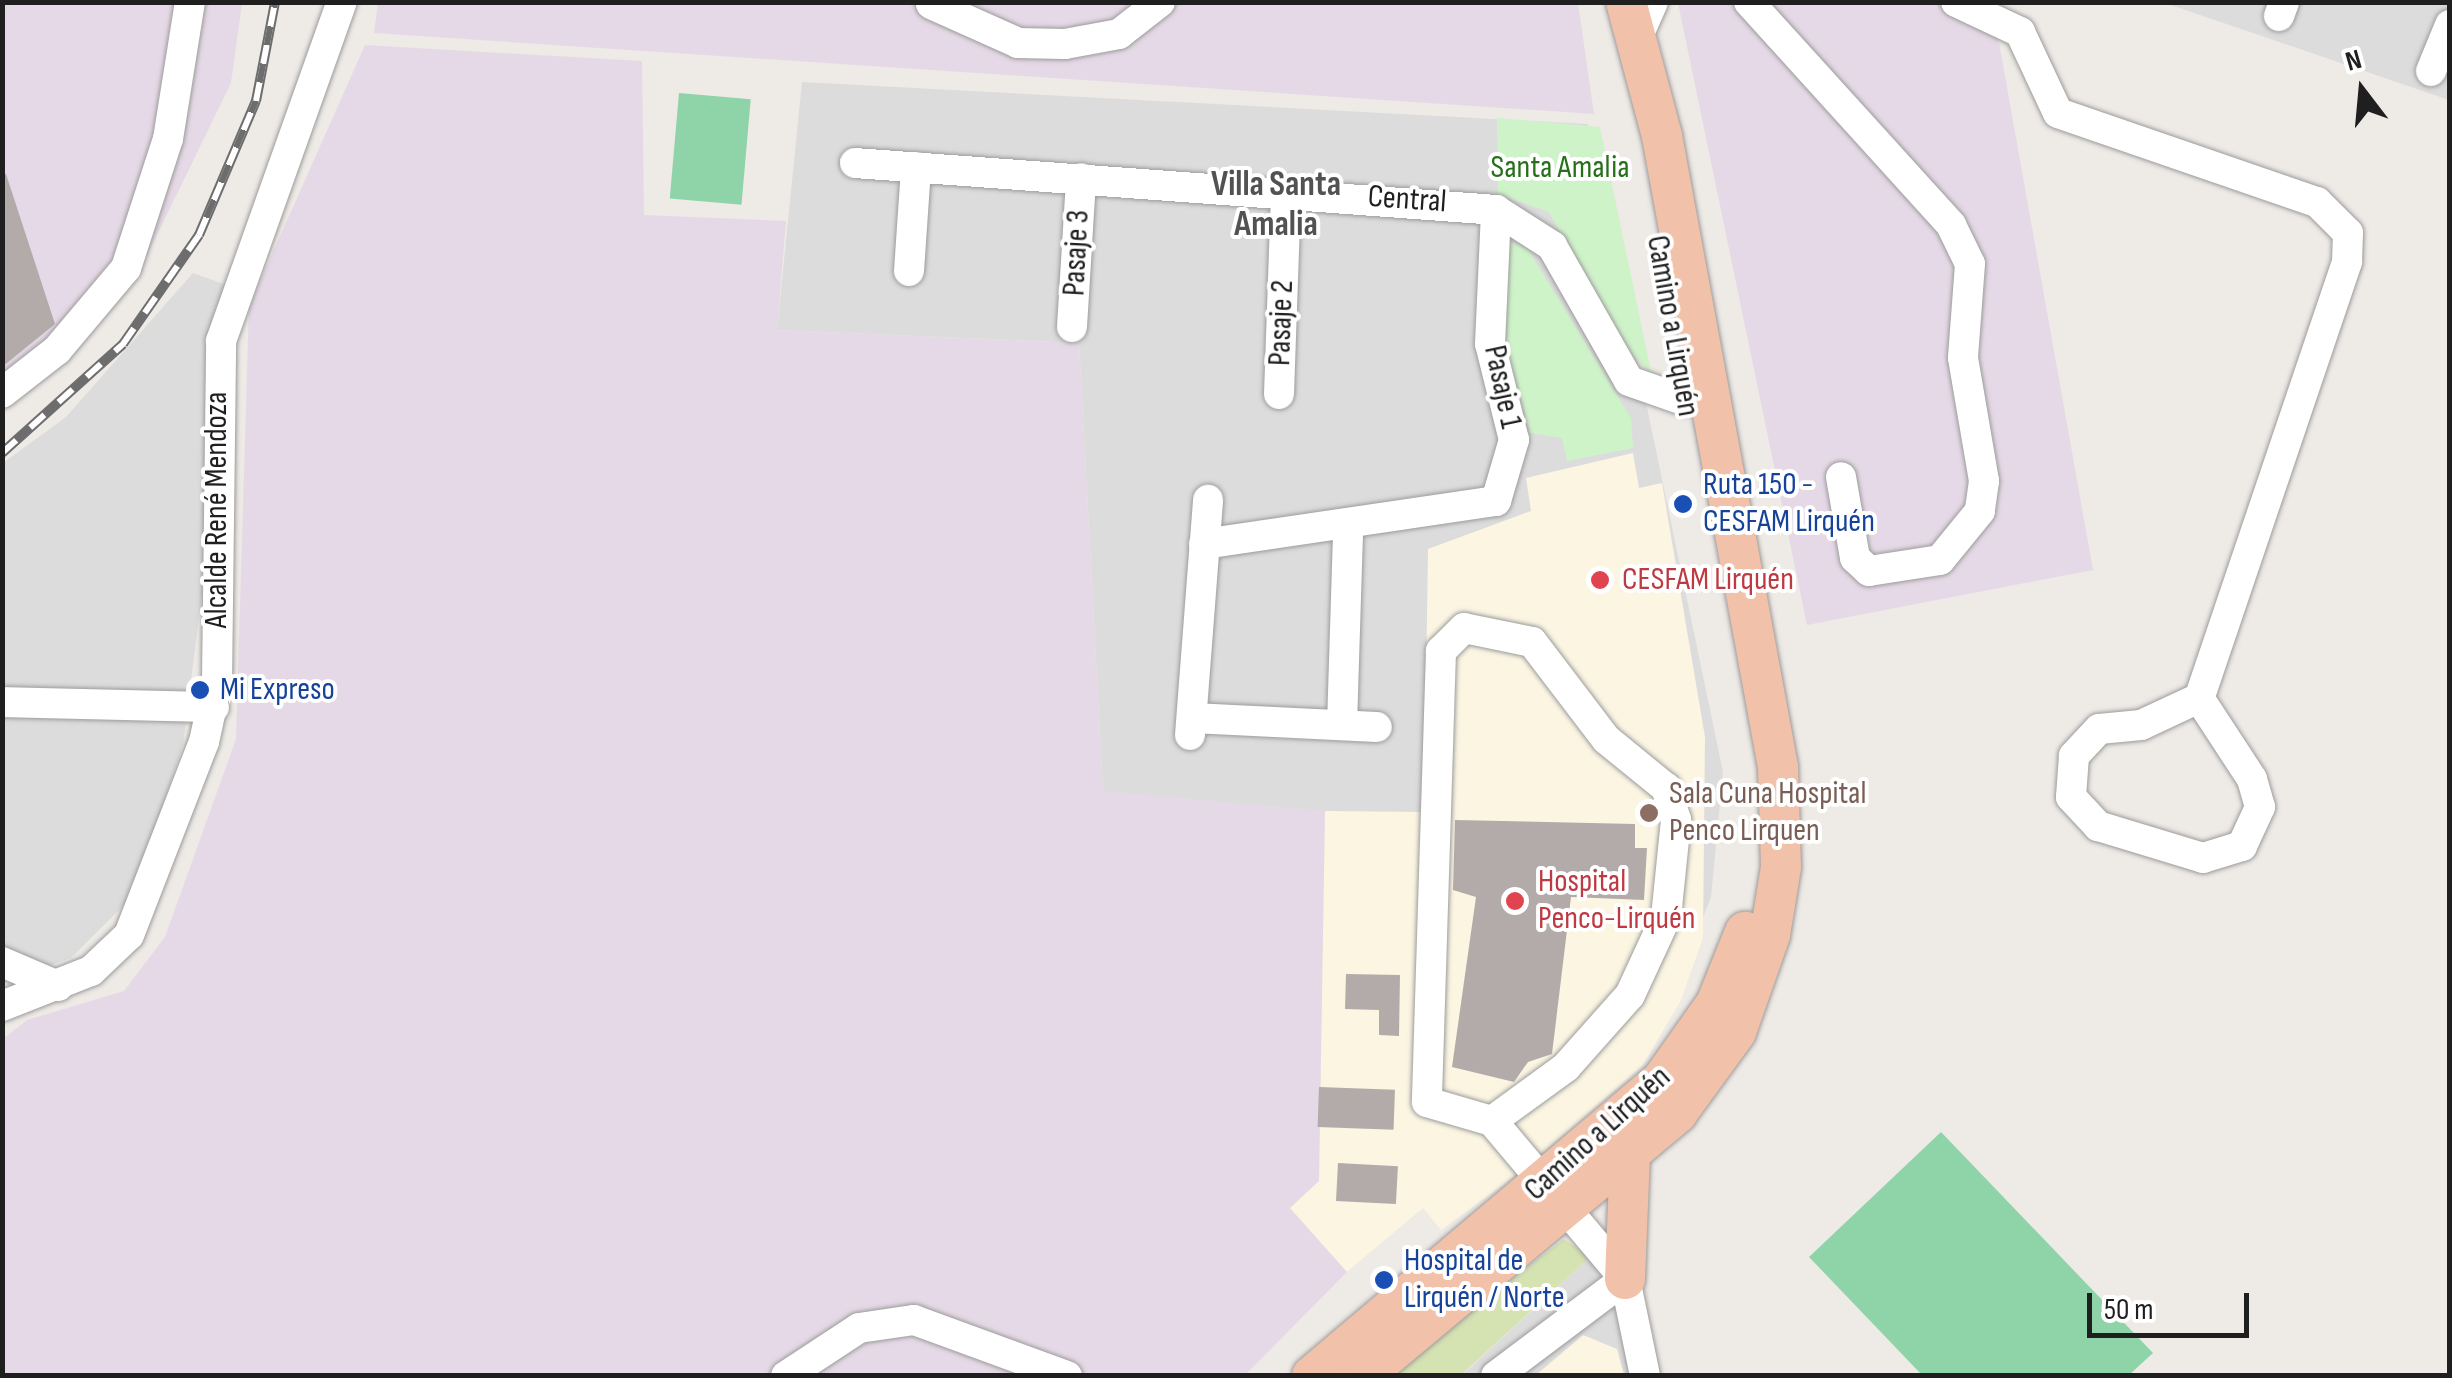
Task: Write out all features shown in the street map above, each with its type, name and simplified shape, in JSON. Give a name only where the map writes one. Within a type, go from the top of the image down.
[{"type":"main road","name":"Camino a Lirquén","points":[[1312,1376],[1554,1197],[1630,1154],[1699,1088],[1736,1032],[1770,934],[1782,836],[1772,731],[1662,136],[1634,45],[1626,2]]},
{"type":"main road","name":"Camino a Lirquén","points":[[1363,1376],[1554,1197],[1683,1056],[1730,977],[1751,906],[1755,777],[1638,139],[1634,45]]},
{"type":"main road","points":[[1625,1279],[1630,1154]]},
{"type":"street","points":[[2,393],[56,350],[126,268],[168,139],[190,2]]},
{"type":"street","name":"Alcalde René Mendoza","points":[[2,1006],[58,986],[106,961],[138,920],[214,707],[221,341],[342,2]]},
{"type":"street","points":[[931,4],[1018,44],[1065,44],[1118,34],[1160,2]]},
{"type":"street","points":[[1634,45],[1653,2]]},
{"type":"street","points":[[1748,2],[1952,225],[1970,264],[1963,358],[1984,481],[1980,511],[1940,560],[1869,571],[1855,558],[1841,477]]},
{"type":"street","points":[[1956,2],[2020,32],[2058,113],[2316,202],[2348,233],[2347,262],[2198,698],[2141,725],[2099,729],[2074,756],[2071,796],[2098,826],[2203,858],[2242,846],[2260,806],[2252,779],[2198,698]]},
{"type":"street","points":[[2432,71],[2450,25]]},
{"type":"street","name":"Central","points":[[854,163],[1496,210],[1552,246],[1629,381],[1686,401]]},
{"type":"street","points":[[909,270],[916,167]]},
{"type":"street","name":"Pasaje 3","points":[[1072,327],[1081,178]]},
{"type":"street","name":"Pasaje 2","points":[[1279,394],[1286,192]]},
{"type":"street","name":"Pasaje 1","points":[[1348,529],[1496,502],[1514,432],[1490,344],[1496,210]]},
{"type":"street","points":[[1208,500],[1191,726],[1376,726]]},
{"type":"street","points":[[1204,544],[1348,529],[1342,725]]},
{"type":"street","points":[[1492,1122],[1566,1067],[1630,995],[1666,917],[1676,820],[1666,788],[1606,739],[1532,642],[1464,628],[1441,651],[1426,1093],[1434,1108],[1492,1122],[1625,1279],[1646,1376]]},
{"type":"street","points":[[2,702],[214,707]]},
{"type":"street","points":[[2,962],[58,986]]},
{"type":"street","points":[[1496,1376],[1520,1366],[1625,1279]]},
{"type":"street","points":[[786,1376],[822,1348],[886,1320],[914,1320],[1067,1376]]},
{"type":"shaded area","points":[[378,2],[1578,3],[1594,114],[374,33]]},
{"type":"shaded area","points":[[3,3],[242,3],[231,83],[138,274],[3,405]]},
{"type":"shaded area","points":[[1678,3],[1992,3],[2093,570],[1807,625]]},
{"type":"shaded area","points":[[2165,3],[2449,3],[2449,100]]},
{"type":"shaded area","points":[[365,45],[642,61],[644,215],[786,221],[777,330],[1079,343],[1103,791],[1325,811],[1319,1181],[1290,1208],[1347,1272],[1245,1375],[3,1376],[3,1039],[27,1020],[124,991],[165,937],[236,739],[249,306]]},
{"type":"shaded area","points":[[802,82],[1588,124],[1723,772],[1711,897],[1672,997],[1347,1272],[1290,1208],[1103,791],[1079,343],[777,330]]},
{"type":"shaded area","points":[[193,273],[240,290],[183,745],[132,897],[71,958],[3,982],[3,463],[66,417]]},
{"type":"shaded area","name":"Hospital Penco-Lirquén","points":[[1633,453],[1639,488],[1662,483],[1705,737],[1703,938],[1681,1000],[1642,1066],[1520,1172],[1441,1230],[1423,1208],[1347,1272],[1290,1208],[1319,1181],[1325,811],[1424,812],[1428,549],[1531,511],[1526,478]]},
{"type":"shaded area","points":[[1590,1257],[1641,1312],[1662,1376],[1461,1376]]},
{"type":"shaded area","points":[[1583,1335],[1617,1349],[1624,1375],[1536,1375]]},
{"type":"green space","points":[[679,93],[751,99],[741,205],[670,199]]},
{"type":"green space","name":"Santa Amalia","points":[[1497,118],[1600,127],[1652,376],[1623,345],[1549,212],[1498,194]]},
{"type":"green space","points":[[1509,242],[1528,249],[1631,418],[1633,448],[1567,461],[1562,438],[1531,433],[1505,351]]},
{"type":"green space","points":[[1941,1132],[2153,1353],[2129,1375],[1922,1375],[1809,1257]]},
{"type":"green space","points":[[1564,1239],[1590,1257],[1461,1375],[1385,1376]]},
{"type":"building","points":[[6,174],[55,324],[2,367],[2,175]]},
{"type":"building","points":[[1455,820],[1635,824],[1635,848],[1647,848],[1644,900],[1571,897],[1552,1054],[1528,1062],[1514,1082],[1452,1067],[1476,897],[1453,890]]},
{"type":"building","points":[[1346,974],[1400,975],[1399,1036],[1379,1035],[1379,1010],[1345,1009]]},
{"type":"building","points":[[1319,1087],[1395,1090],[1394,1130],[1318,1127]]},
{"type":"building","points":[[1338,1163],[1398,1166],[1396,1204],[1336,1201]]},
{"type":"railway","points":[[2,453],[123,344],[199,235],[256,101],[275,2]]},
{"type":"place","name":"Ruta 150 - CESFAM Lirquén","points":[[1683,504]]},
{"type":"place","name":"CESFAM Lirquén","points":[[1600,580]]},
{"type":"place","name":"Mi Expreso","points":[[200,690]]},
{"type":"place","name":"Sala Cuna Hospital Penco Lirquen","points":[[1649,813]]},
{"type":"place","name":"Hospital Penco-Lirquén","points":[[1515,901]]},
{"type":"place","name":"Hospital de Lirquén / Norte","points":[[1384,1280]]},
{"type":"district","name":"Villa Santa Amalia","points":[[1276,205]]}]
